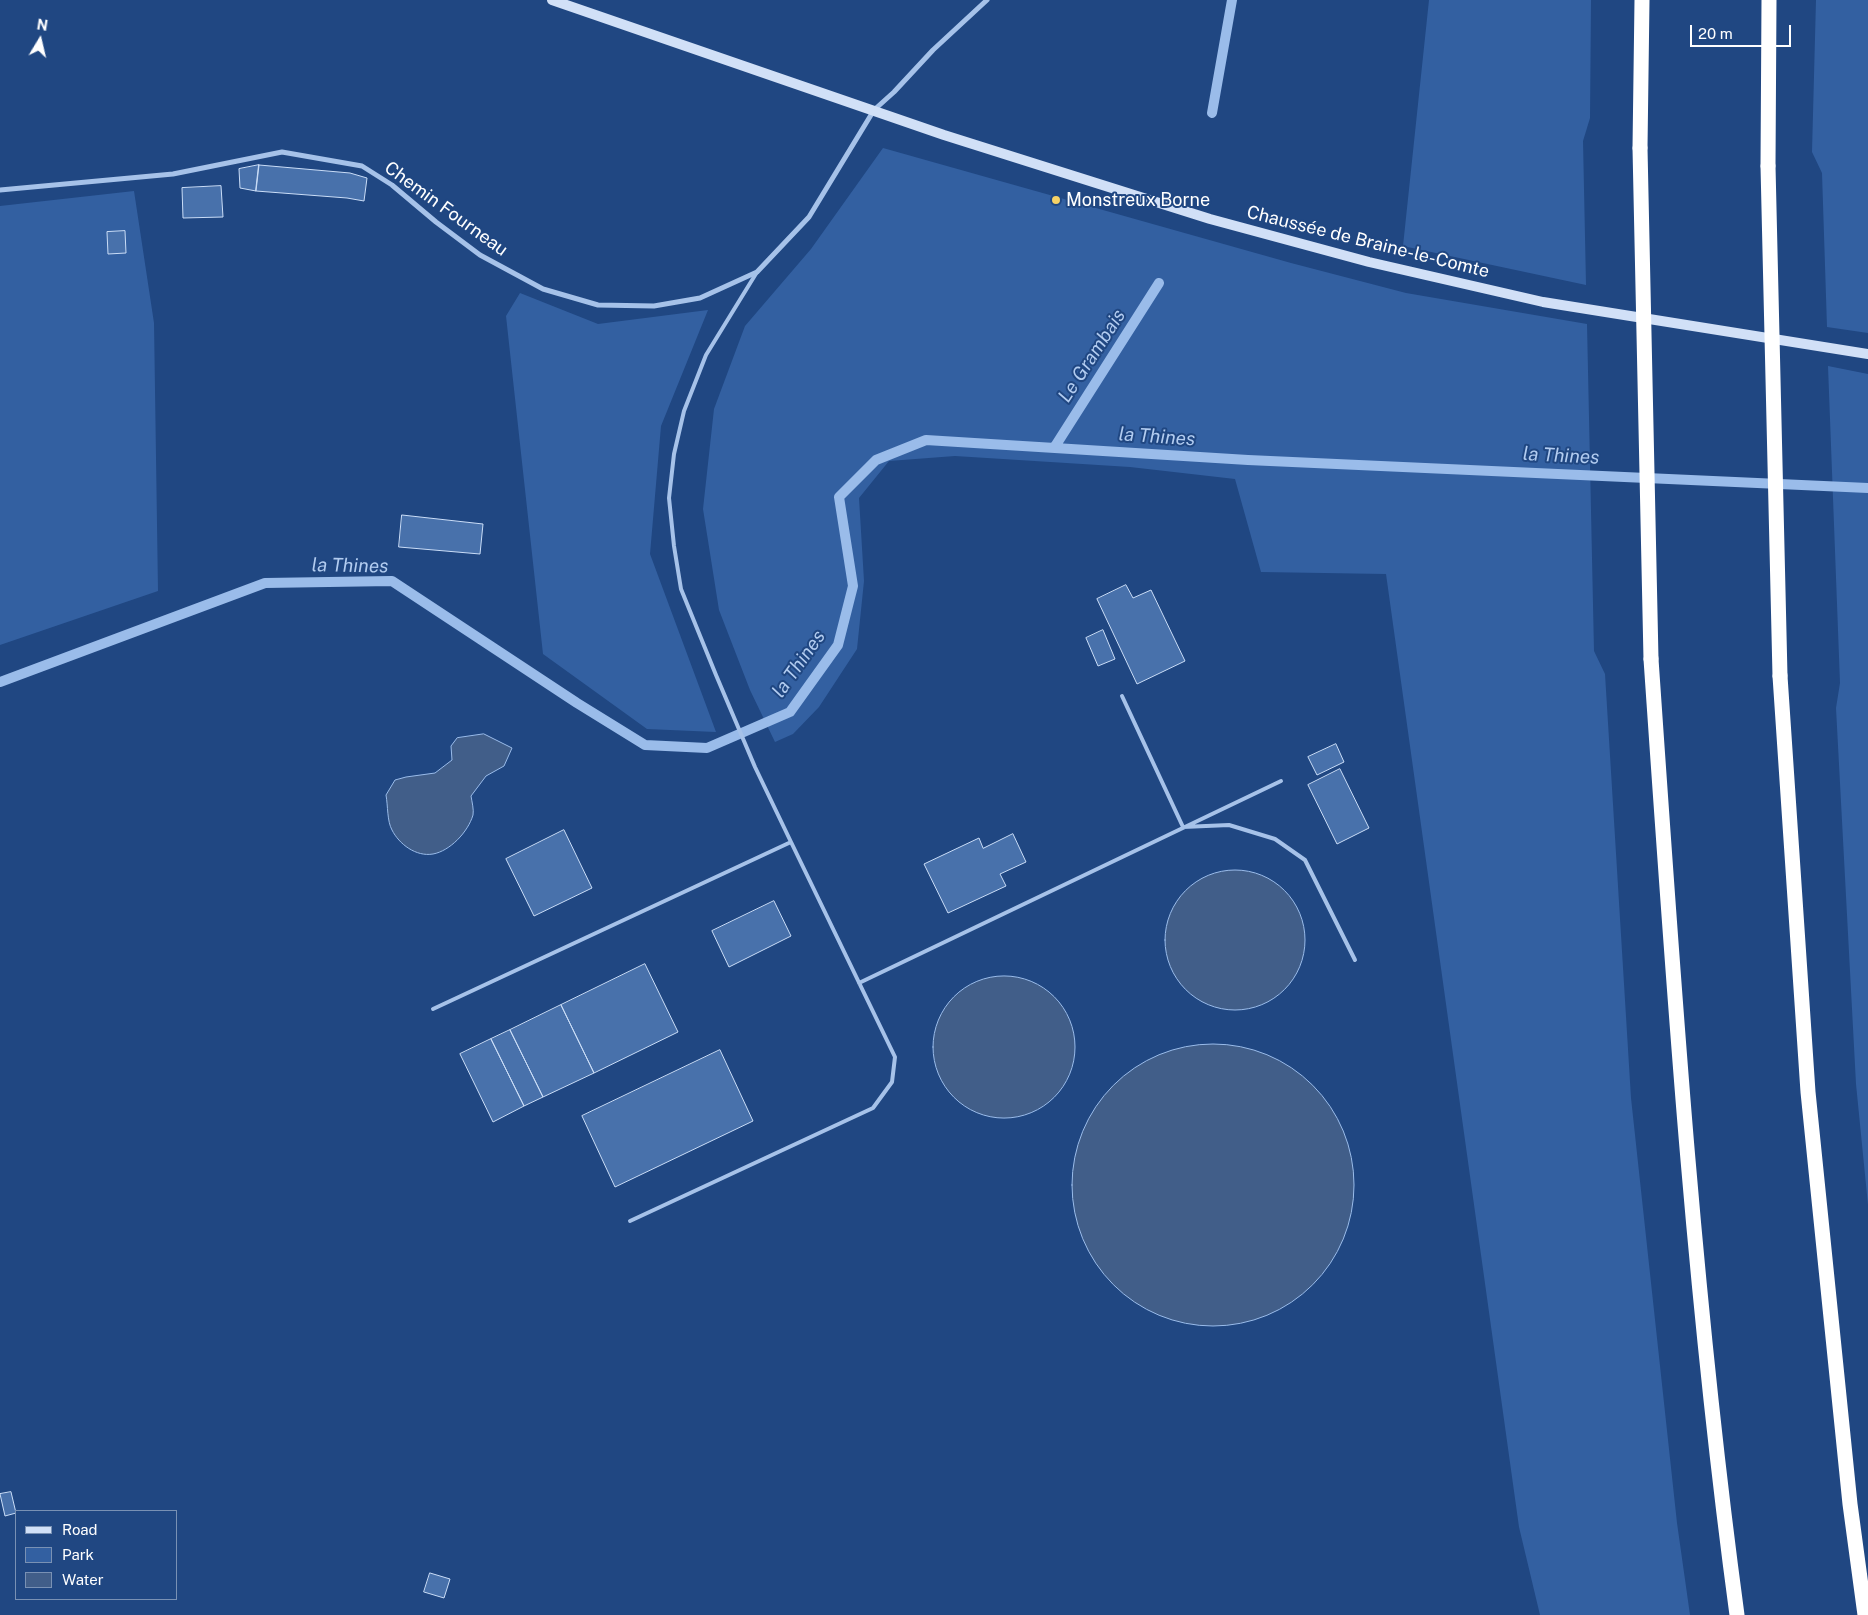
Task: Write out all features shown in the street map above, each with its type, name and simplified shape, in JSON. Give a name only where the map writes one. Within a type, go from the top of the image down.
[{"type":"highway","points":[[1642,0],[1640,148],[1651,659],[1681,1093],[1724,1519],[1737,1615]]},
{"type":"highway","points":[[1769,0],[1768,166],[1780,676],[1808,1092],[1850,1504],[1865,1615]]},
{"type":"main road","name":"Chaussée de Braine-le-Comte","points":[[552,0],[944,135],[1210,219],[1369,262],[1543,302],[1868,354]]},
{"type":"street","points":[[874,110],[894,92],[933,50],[987,0]]},
{"type":"street","name":"Chemin Fourneau","points":[[0,190],[174,174],[282,152],[362,166],[392,185],[436,222],[480,255],[543,288],[598,305],[654,306],[700,298],[757,272],[810,217],[874,110]]},
{"type":"lane","points":[[630,1221],[873,1108],[892,1082],[895,1057],[755,766],[682,589],[674,546],[669,498],[674,454],[682,420],[706,355],[757,272]]},
{"type":"lane","points":[[1122,696],[1183,828]]},
{"type":"lane","points":[[859,983],[1281,781]]},
{"type":"lane","points":[[1183,828],[1229,825],[1276,839],[1305,860],[1355,960]]},
{"type":"lane","points":[[433,1010],[791,842]]},
{"type":"green space","points":[[1429,0],[1591,0],[1590,118],[1583,141],[1586,285],[1403,246]]},
{"type":"green space","points":[[1816,0],[1868,0],[1868,333],[1827,327],[1822,173],[1812,152]]},
{"type":"green space","points":[[883,148],[1291,263],[1406,293],[1587,324],[1594,651],[1605,674],[1631,1098],[1677,1523],[1690,1615],[1540,1615],[1519,1527],[1386,574],[1261,572],[1235,479],[1130,467],[955,456],[889,461],[859,498],[864,581],[857,649],[819,707],[793,734],[775,742],[750,690],[719,610],[703,509],[714,409],[745,326],[811,249]]},
{"type":"green space","points":[[134,191],[154,323],[158,591],[0,645],[0,206]]},
{"type":"green space","points":[[520,293],[598,324],[708,310],[661,426],[650,554],[716,732],[647,729],[543,654],[506,316]]},
{"type":"green space","points":[[1828,366],[1868,374],[1868,1205],[1856,1084],[1836,708],[1840,683]]},
{"type":"water","points":[[484,734],[512,748],[504,766],[486,776],[471,796],[473,815],[463,834],[446,849],[433,854],[420,853],[404,845],[395,835],[389,822],[386,795],[395,780],[435,773],[452,760],[451,746],[457,738]]},
{"type":"water","points":[[1235,870],[1249,871],[1262,875],[1285,890],[1300,913],[1304,926],[1304,954],[1300,967],[1285,990],[1262,1005],[1249,1009],[1235,1010],[1221,1009],[1208,1005],[1185,990],[1170,967],[1166,954],[1165,940],[1166,926],[1170,913],[1185,890],[1208,875],[1221,871]]},
{"type":"water","points":[[1004,976],[1031,982],[1043,988],[1054,997],[1063,1008],[1069,1020],[1075,1047],[1069,1074],[1063,1086],[1054,1097],[1043,1106],[1031,1112],[1004,1118],[977,1112],[965,1106],[954,1097],[945,1086],[939,1074],[933,1047],[939,1020],[945,1008],[954,997],[965,988],[977,982]]},
{"type":"water","points":[[1213,1044],[1240,1047],[1267,1055],[1291,1068],[1313,1085],[1330,1107],[1343,1131],[1351,1158],[1354,1185],[1351,1212],[1343,1239],[1330,1263],[1313,1285],[1291,1302],[1267,1315],[1240,1323],[1213,1326],[1186,1323],[1159,1315],[1135,1302],[1113,1285],[1096,1263],[1083,1239],[1075,1212],[1072,1185],[1075,1158],[1083,1131],[1096,1107],[1113,1085],[1135,1068],[1159,1055],[1186,1047]]},
{"type":"building","points":[[259,165],[256,191],[240,188],[239,169]]},
{"type":"building","points":[[259,165],[350,173],[367,178],[364,201],[256,191]]},
{"type":"building","points":[[221,186],[223,217],[183,218],[182,188]]},
{"type":"building","points":[[125,231],[126,253],[108,254],[107,232]]},
{"type":"building","points":[[402,515],[483,524],[480,554],[399,547]]},
{"type":"building","points":[[1126,585],[1133,598],[1151,590],[1185,661],[1137,684],[1097,599]]},
{"type":"building","points":[[1103,630],[1115,659],[1098,666],[1086,638]]},
{"type":"building","points":[[1336,744],[1344,762],[1317,775],[1308,757]]},
{"type":"building","points":[[1340,769],[1369,828],[1337,844],[1308,785]]},
{"type":"building","points":[[564,830],[592,888],[534,916],[506,859]]},
{"type":"building","points":[[1013,834],[1026,862],[1000,874],[1006,886],[948,913],[924,864],[979,838],[983,848]]},
{"type":"building","points":[[774,901],[791,936],[729,967],[712,931]]},
{"type":"building","points":[[645,964],[678,1032],[594,1073],[561,1005]]},
{"type":"building","points":[[561,1005],[594,1073],[543,1097],[510,1030]]},
{"type":"building","points":[[510,1030],[543,1097],[524,1106],[491,1039]]},
{"type":"building","points":[[491,1039],[524,1106],[493,1122],[460,1054]]},
{"type":"building","points":[[720,1050],[753,1121],[615,1187],[582,1116]]},
{"type":"building","points":[[11,1492],[15,1513],[5,1516],[0,1494]]},
{"type":"building","points":[[430,1573],[450,1579],[444,1598],[424,1592]]},
{"type":"waterway","name":"Le Grambais","points":[[1212,113],[1232,0]]},
{"type":"waterway","name":"Le Grambais","points":[[1054,448],[1159,283]]},
{"type":"waterway","name":"la Thines","points":[[0,682],[265,583],[392,581],[577,703],[645,745],[707,748],[790,712],[838,645],[853,586],[839,497],[876,460],[926,440],[1248,460],[1868,488]]},
{"type":"place","name":"Monstreux Borne","points":[[1056,200]]}]
